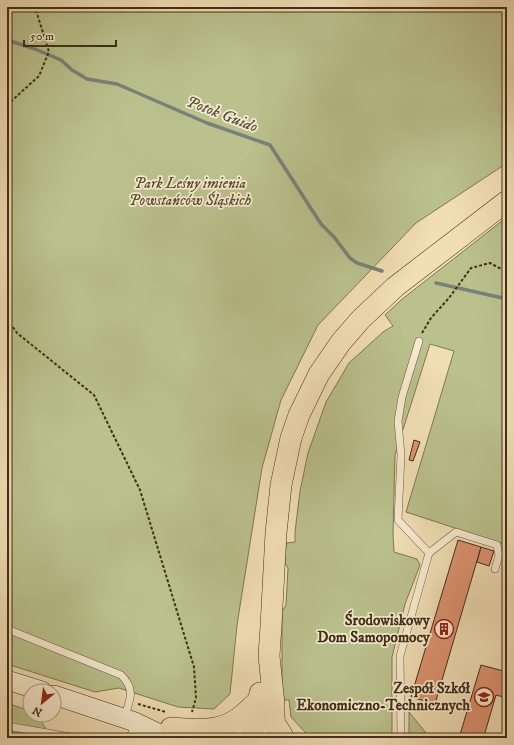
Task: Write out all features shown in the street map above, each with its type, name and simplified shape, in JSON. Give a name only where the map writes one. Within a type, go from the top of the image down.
[{"type":"main road","points":[[284,737],[275,724],[269,656],[280,485],[291,438],[299,415],[319,374],[330,357],[361,319],[395,287],[504,202]]},
{"type":"main road","points":[[247,735],[258,719],[258,701],[269,656]]},
{"type":"main road","points":[[169,733],[210,730],[226,726],[235,721],[258,701]]},
{"type":"street","points":[[7,680],[22,685]]},
{"type":"street","points":[[62,698],[129,726],[204,738]]},
{"type":"street","points":[[247,735],[261,730],[270,730],[284,737]]},
{"type":"lane","points":[[419,341],[402,397],[398,421],[400,455],[398,520],[429,554]]},
{"type":"lane","points":[[401,738],[400,656],[429,554],[456,532],[497,545],[499,555],[495,570]]},
{"type":"lane","points":[[7,629],[121,675],[127,681],[131,692],[129,726]]},
{"type":"lane","points":[[7,726],[76,738]]},
{"type":"path","points":[[7,105],[38,76],[48,56],[49,52],[35,7]]},
{"type":"path","points":[[419,341],[421,334],[431,318],[449,298],[471,268],[490,263],[507,272]]},
{"type":"path","points":[[7,319],[17,333],[94,395],[140,490],[194,667],[196,698],[191,716]]},
{"type":"green space","name":"Park Leśny imienia Powstańców Śląskich","points":[[7,7],[507,7],[507,161],[501,167],[416,223],[318,325],[281,400],[262,468],[237,625],[230,694],[214,709],[178,707],[119,688],[95,692],[7,664]]},
{"type":"green space","points":[[507,217],[507,554],[504,553],[504,544],[406,512],[454,351],[430,344],[395,455],[394,552],[417,559],[420,565],[405,604],[392,657],[392,738],[308,738],[305,732],[291,717],[289,700],[282,700],[282,612],[286,605],[288,568],[285,563],[286,543],[295,542],[300,491],[308,453],[326,402],[349,363],[383,332],[393,326],[385,315],[401,300]]},
{"type":"green space","points":[[7,703],[22,708],[22,723],[42,723],[52,738],[7,738]]},
{"type":"green space","points":[[409,712],[430,738],[409,738]]},
{"type":"building","points":[[414,440],[420,442],[413,461],[409,460]]},
{"type":"building","name":"Środowiskowy Dom Samopomocy","points":[[458,540],[481,547],[435,704],[411,697]]},
{"type":"building","points":[[481,547],[494,551],[489,566],[477,562]]},
{"type":"building","points":[[481,665],[507,672],[507,698],[496,695],[484,736],[490,738],[459,738]]},
{"type":"waterway","name":"Potok Guido","points":[[7,40],[35,49],[61,60],[72,70],[87,79],[117,84],[207,123],[270,145],[321,224],[334,237],[350,258],[357,263],[382,271]]},
{"type":"waterway","name":"Potok Guido","points":[[436,283],[507,299]]},
{"type":"place","name":"Środowiskowy Dom Samopomocy","points":[[444,629]]},
{"type":"place","name":"Zespół Szkół Ekonomiczno-Technicznych","points":[[484,697]]}]
